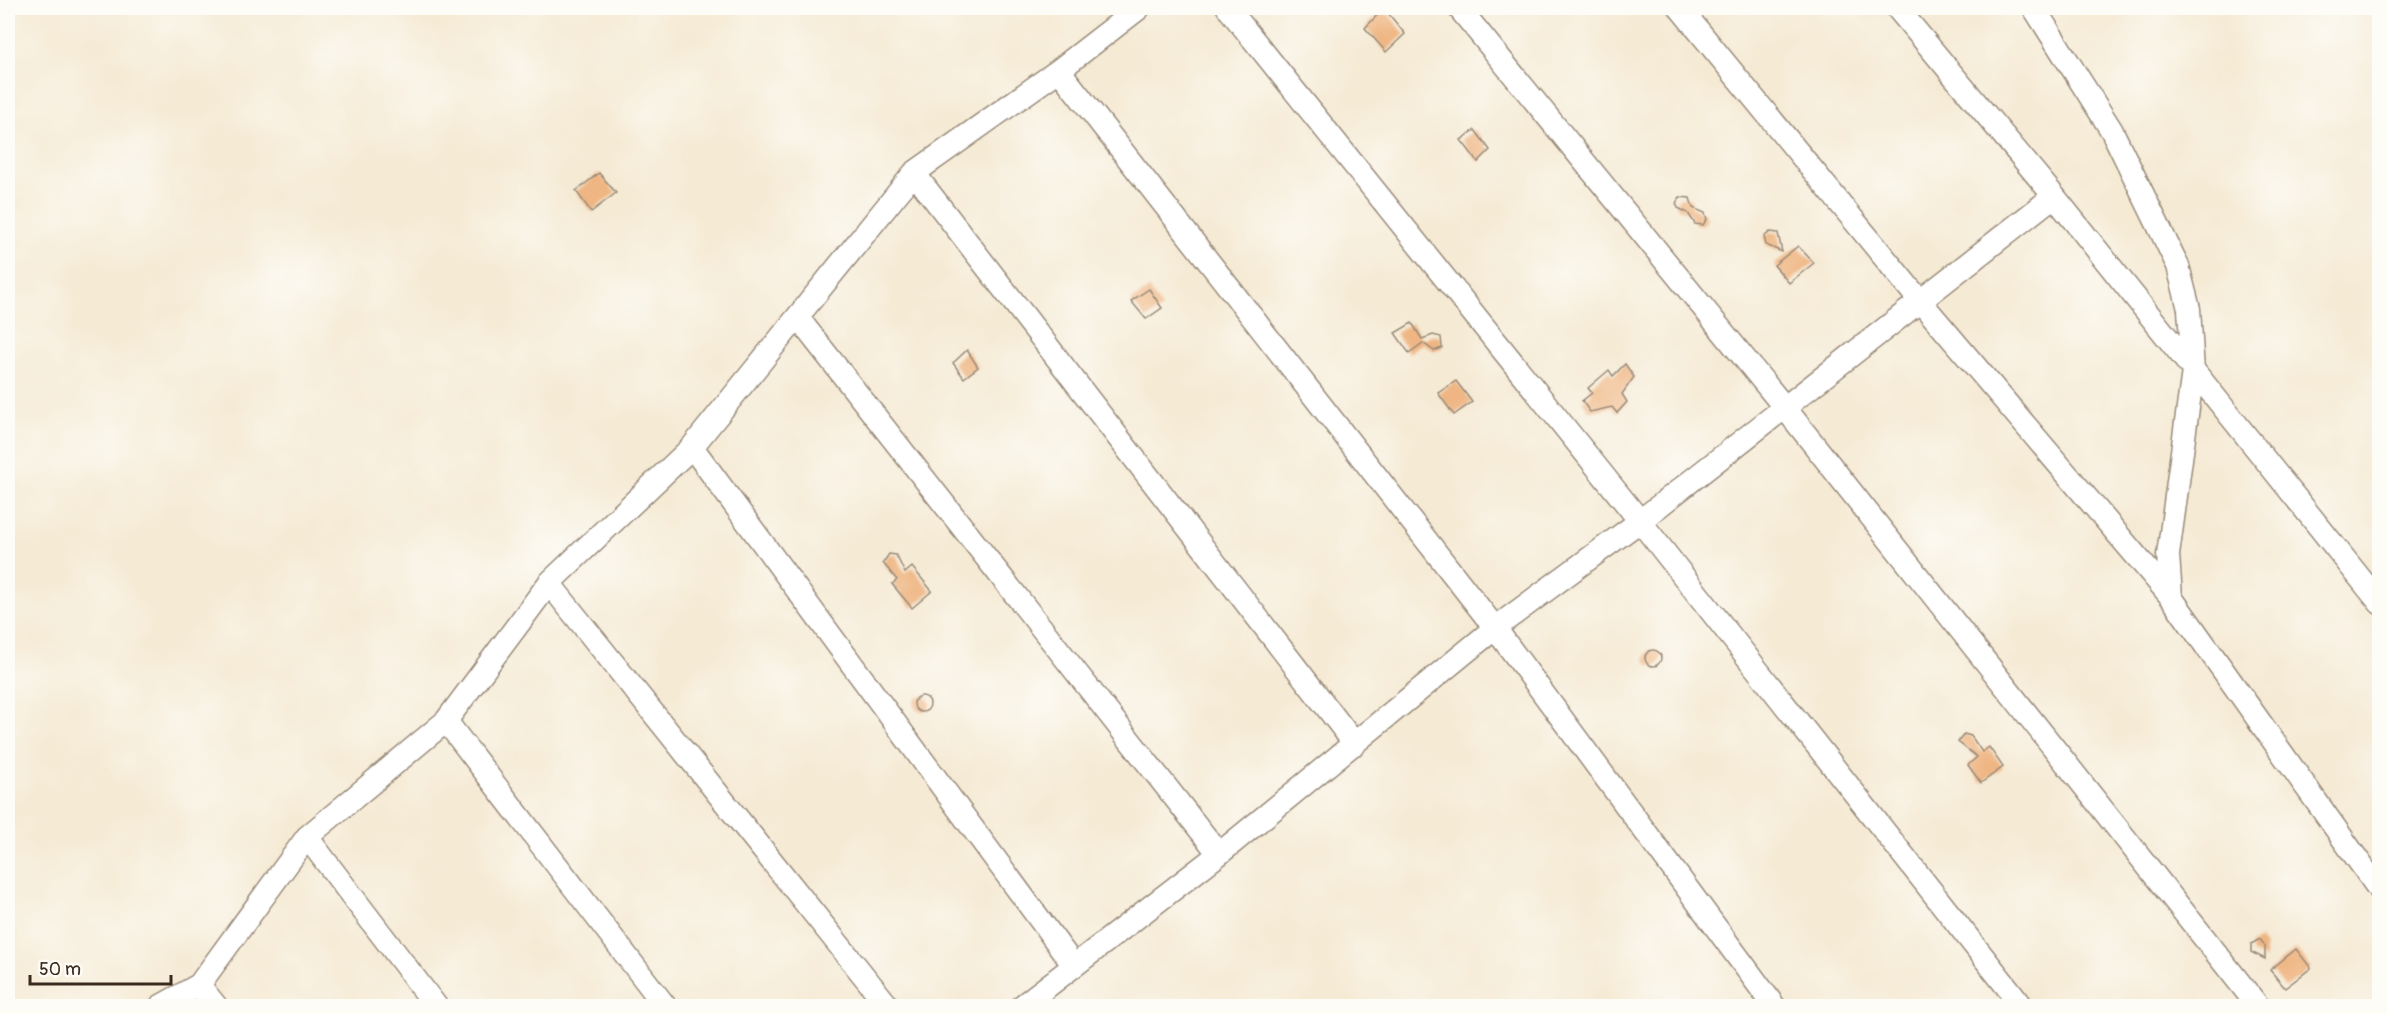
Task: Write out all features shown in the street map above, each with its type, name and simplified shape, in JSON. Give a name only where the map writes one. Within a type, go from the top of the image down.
[{"type":"street","points":[[161,1006],[199,985],[307,837],[446,721],[549,583],[692,447],[914,173],[1059,70],[1139,8]]},
{"type":"street","points":[[1228,8],[1640,521],[2022,1006]]},
{"type":"street","points":[[1459,8],[1785,408],[2258,1006]]},
{"type":"street","points":[[1680,8],[1920,301],[2171,597],[2379,891]]},
{"type":"street","points":[[1897,8],[2054,196],[2379,603]]},
{"type":"street","points":[[2034,8],[2112,131],[2178,266],[2188,309],[2193,371],[2168,555],[2171,597]]},
{"type":"street","points":[[1059,70],[1495,628],[1774,1006]]},
{"type":"street","points":[[914,173],[1354,744]]},
{"type":"street","points":[[1022,1006],[1219,854],[1495,628],[1640,521],[2054,196]]},
{"type":"street","points":[[798,318],[1219,854]]},
{"type":"street","points":[[692,447],[1074,966]]},
{"type":"street","points":[[549,583],[888,1006]]},
{"type":"street","points":[[446,721],[665,1006]]},
{"type":"street","points":[[307,837],[436,1006]]},
{"type":"street","points":[[199,985],[216,1006]]},
{"type":"building","points":[[1384,8],[1405,34],[1386,52],[1365,28]]},
{"type":"building","points":[[1475,130],[1490,150],[1478,162],[1461,140]]},
{"type":"building","points":[[599,173],[616,193],[591,212],[576,191]]},
{"type":"building","points":[[1680,197],[1690,198],[1693,208],[1705,213],[1707,219],[1703,225],[1695,224],[1688,213],[1678,208],[1676,203]]},
{"type":"building","points":[[1770,232],[1778,233],[1782,252],[1766,245],[1764,237]]},
{"type":"building","points":[[1798,246],[1814,263],[1789,283],[1774,265]]},
{"type":"building","points":[[1149,289],[1162,308],[1146,319],[1131,301]]},
{"type":"building","points":[[1412,323],[1422,339],[1433,335],[1441,337],[1442,348],[1434,351],[1423,343],[1409,353],[1395,333]]},
{"type":"building","points":[[967,350],[978,367],[964,378],[953,363]]},
{"type":"building","points":[[1625,364],[1634,377],[1622,394],[1627,402],[1617,413],[1612,407],[1590,412],[1582,401],[1592,393],[1588,388],[1609,370],[1613,376]]},
{"type":"building","points":[[1456,381],[1472,402],[1454,415],[1438,393]]},
{"type":"building","points":[[889,554],[896,555],[905,573],[912,567],[932,591],[912,608],[892,584],[897,580],[883,563]]},
{"type":"building","points":[[1653,650],[1661,658],[1653,666],[1645,658]]},
{"type":"building","points":[[922,696],[930,704],[922,712],[914,704]]},
{"type":"building","points":[[1964,734],[1971,736],[1982,752],[1989,747],[2003,767],[1981,783],[1968,765],[1977,757],[1958,742]]},
{"type":"building","points":[[2260,939],[2265,946],[2265,959],[2251,952],[2251,944]]},
{"type":"building","points":[[2296,949],[2311,968],[2285,988],[2270,970]]}]
